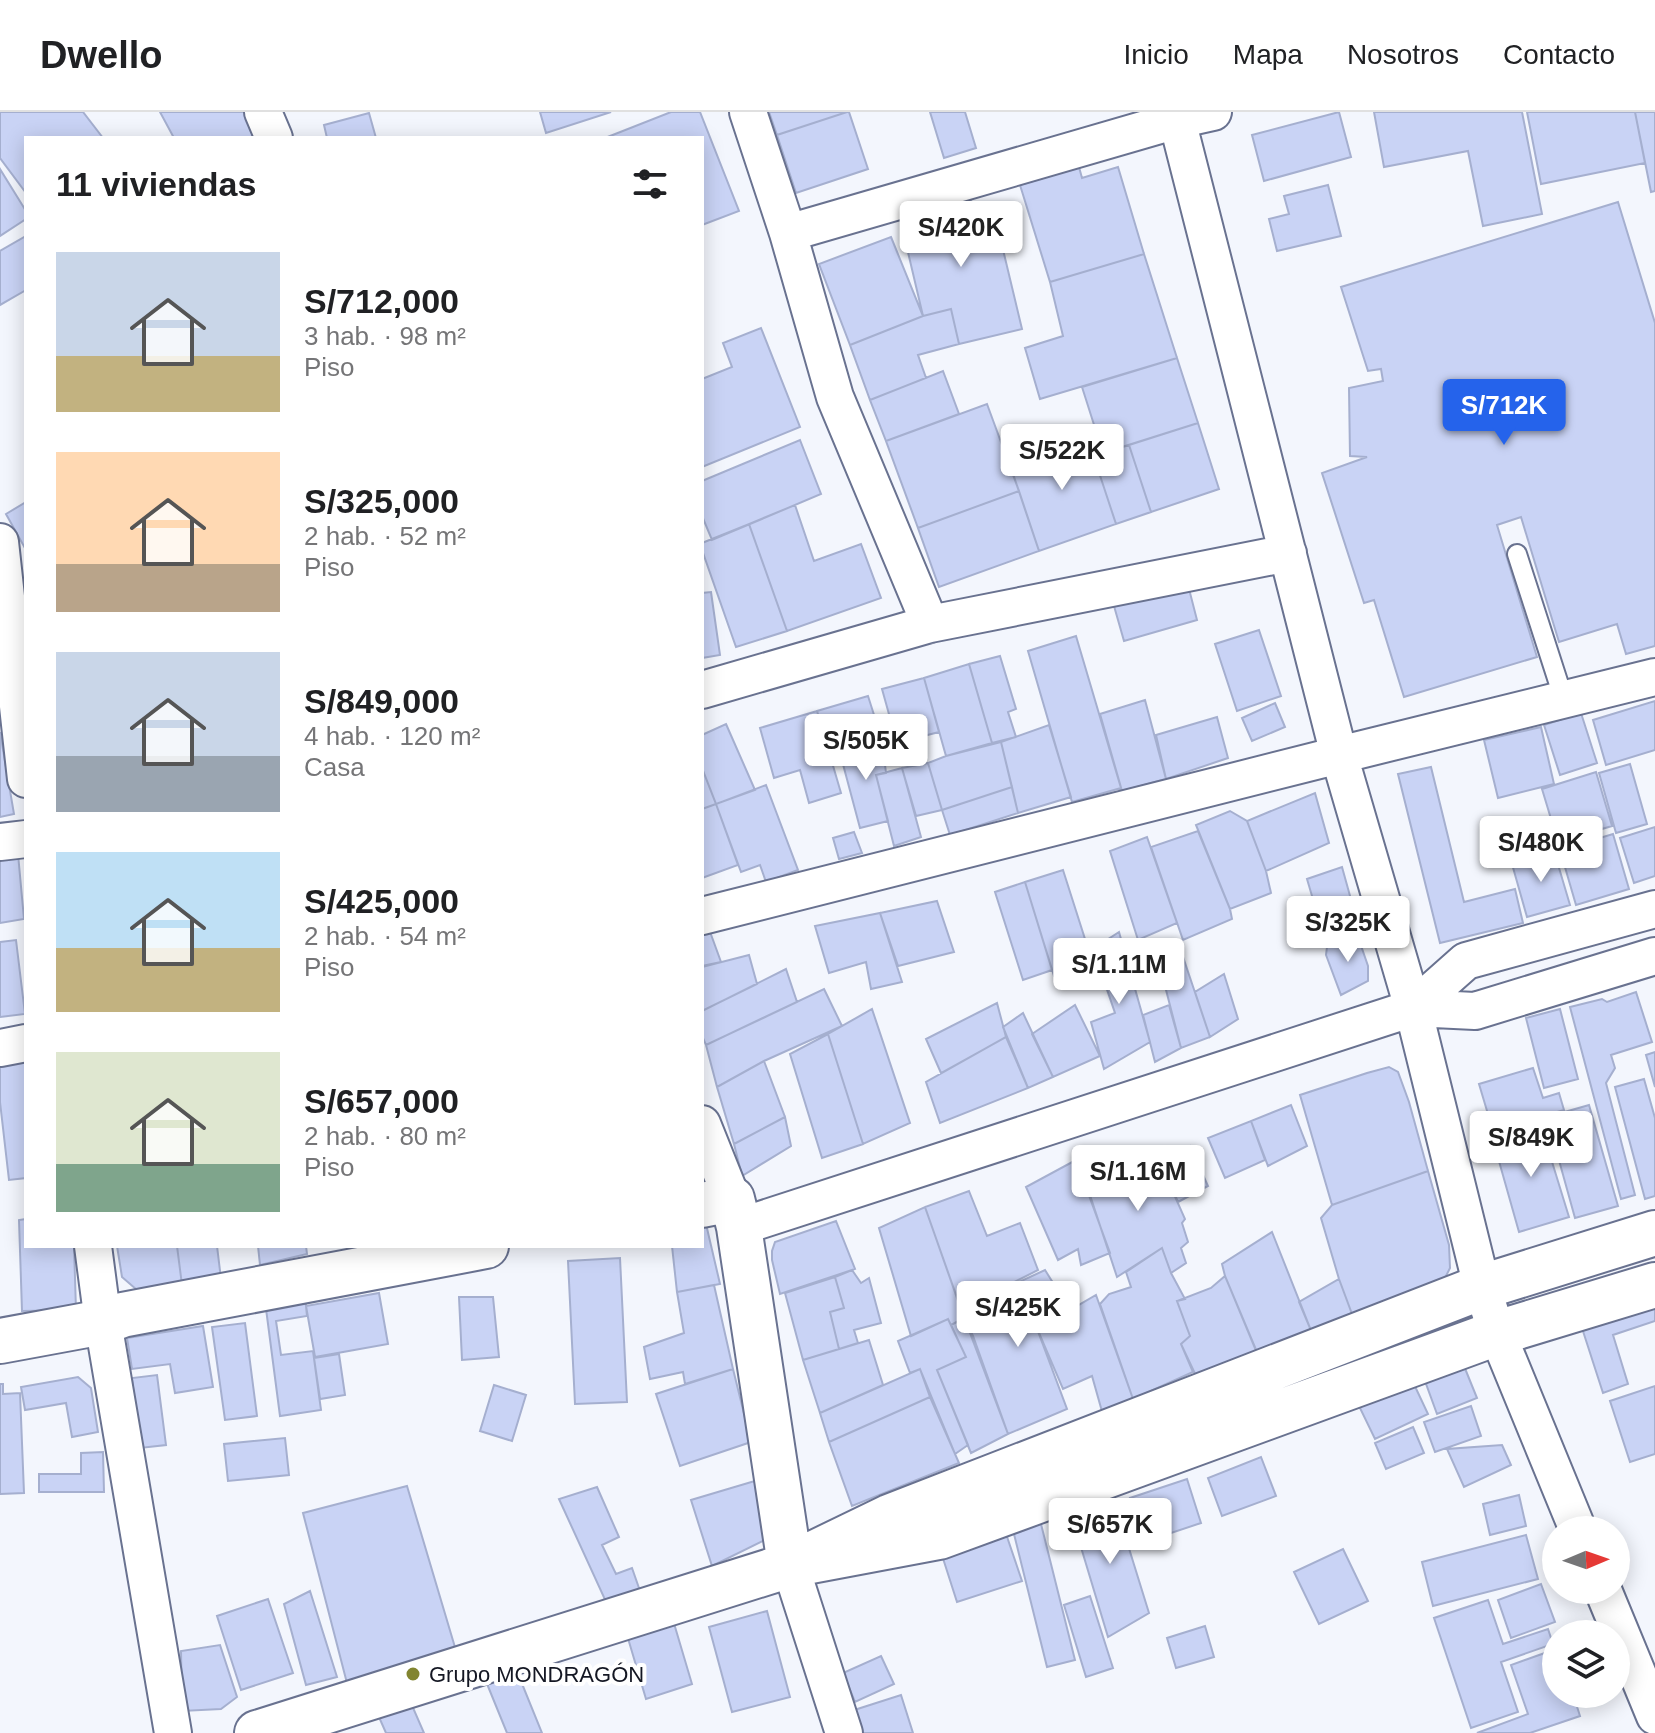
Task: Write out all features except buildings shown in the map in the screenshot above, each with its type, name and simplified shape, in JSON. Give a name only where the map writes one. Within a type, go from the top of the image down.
[{"type":"street","points":[[263,112],[273,136]]},
{"type":"street","points":[[748,112],[788,233],[835,397],[930,624]]},
{"type":"street","points":[[788,233],[1176,116],[1213,112]]},
{"type":"street","points":[[1176,116],[1339,755],[1413,1008],[1482,1287],[1497,1333],[1572,1516]]},
{"type":"street","points":[[0,542],[24,761]]},
{"type":"street","points":[[704,689],[930,624],[1288,553]]},
{"type":"street","points":[[704,915],[1655,677]]},
{"type":"street","points":[[0,842],[24,839]]},
{"type":"street","points":[[1413,1008],[1466,961],[1655,909]]},
{"type":"street","points":[[724,1211],[1413,1008],[1475,1011],[1655,956]]},
{"type":"street","points":[[0,1048],[24,1043]]},
{"type":"street","points":[[704,1132],[724,1211],[790,1565],[844,1733]]},
{"type":"street","points":[[790,1565],[889,1517],[1482,1287],[1655,1233]]},
{"type":"street","points":[[93,1248],[173,1733]]},
{"type":"street","points":[[0,1341],[475,1248]]},
{"type":"street","points":[[257,1733],[790,1565],[939,1537],[1497,1333],[1655,1285]]},
{"type":"street","points":[[1609,1604],[1655,1716]]},
{"type":"lane","points":[[1517,554],[1564,700]]},
{"type":"place","name":"Grupo MONDRAGÓN","points":[[413,1674]]}]
